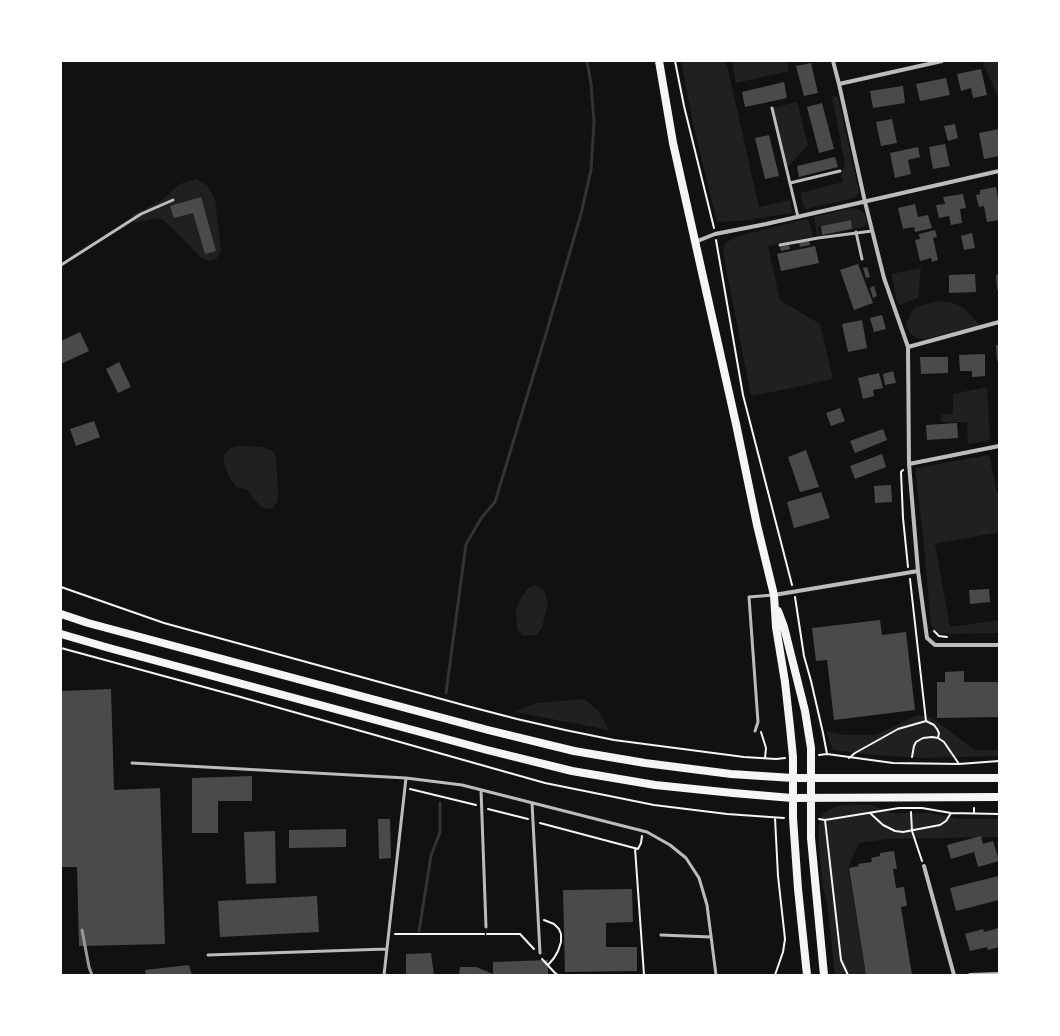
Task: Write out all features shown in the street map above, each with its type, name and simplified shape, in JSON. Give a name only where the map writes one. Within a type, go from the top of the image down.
[{"type":"main road","points":[[659,61],[673,143],[757,525],[805,711],[811,748],[811,838],[824,975]]},
{"type":"main road","points":[[775,599],[776,627],[788,698],[793,757],[792,798],[798,889],[807,975]]},
{"type":"main road","points":[[61,614],[95,625],[488,730],[574,751],[653,764],[731,774],[792,778],[999,778]]},
{"type":"main road","points":[[61,634],[487,750],[572,771],[655,785],[792,798],[999,797]]},
{"type":"street","points":[[833,61],[884,278],[908,347],[909,464],[918,571],[927,638],[935,645],[999,645]]},
{"type":"street","points":[[839,84],[942,61]]},
{"type":"street","points":[[695,242],[715,234],[999,172]]},
{"type":"street","points":[[908,347],[999,322]]},
{"type":"street","points":[[909,464],[999,446]]},
{"type":"street","points":[[775,599],[794,592],[918,571]]},
{"type":"street","points":[[924,866],[954,975]]},
{"type":"street","points":[[970,975],[999,974]]},
{"type":"lane","points":[[772,108],[798,217]]},
{"type":"lane","points":[[790,183],[840,171]]},
{"type":"lane","points":[[61,265],[142,214],[173,200]]},
{"type":"lane","points":[[780,245],[856,232],[872,231]]},
{"type":"lane","points":[[856,232],[862,259]]},
{"type":"lane","points":[[754,731],[758,722],[748,597],[775,599]]},
{"type":"lane","points":[[132,763],[406,778],[462,785],[647,832],[670,845],[686,858],[699,878],[707,905],[716,975]]},
{"type":"lane","points":[[384,975],[406,778]]},
{"type":"lane","points":[[481,790],[486,927]]},
{"type":"lane","points":[[532,803],[540,954]]},
{"type":"lane","points":[[662,935],[711,937]]},
{"type":"lane","points":[[208,955],[387,949]]},
{"type":"path","points":[[675,61],[684,106],[711,214],[743,395],[794,592],[804,656],[824,733],[827,754]]},
{"type":"path","points":[[909,464],[901,472],[903,518],[926,721]]},
{"type":"path","points":[[61,587],[164,623],[517,719],[614,740],[744,757],[776,759],[793,757]]},
{"type":"path","points":[[915,628],[926,626],[931,627],[939,636],[954,638]]},
{"type":"path","points":[[61,648],[449,756]]},
{"type":"path","points":[[849,758],[898,730],[926,721],[934,725],[937,729],[938,738]]},
{"type":"path","points":[[758,722],[766,748],[765,758]]},
{"type":"path","points":[[912,757],[916,742],[927,737],[938,738],[944,742],[959,764]]},
{"type":"path","points":[[811,755],[827,754],[893,763],[959,764],[999,761]]},
{"type":"path","points":[[977,762],[977,767]]},
{"type":"path","points":[[974,808],[974,813]]},
{"type":"path","points":[[911,812],[912,831],[924,866]]},
{"type":"path","points":[[870,813],[891,830],[903,832],[940,825],[946,822],[951,813]]},
{"type":"path","points":[[775,818],[778,876],[785,940],[784,952],[775,975]]},
{"type":"path","points":[[825,820],[841,960],[848,975]]},
{"type":"path","points":[[635,848],[644,975]]},
{"type":"path","points":[[538,918],[554,924],[559,929],[561,934],[561,942],[558,951],[548,965]]},
{"type":"path","points":[[389,934],[520,934],[558,975]]},
{"type":"shaded area","points":[[681,61],[726,61],[759,207],[790,200],[792,213],[741,221],[717,222],[693,123]]},
{"type":"shaded area","points":[[732,61],[787,61],[789,71],[736,83]]},
{"type":"shaded area","points":[[982,61],[999,61],[999,99]]},
{"type":"shaded area","points":[[832,96],[838,97],[859,192],[854,198],[806,209],[800,193],[843,182],[841,174],[845,164]]},
{"type":"shaded area","points":[[797,102],[808,145],[786,169],[772,108]]},
{"type":"shaded area","points":[[196,179],[207,185],[215,199],[221,251],[216,259],[210,261],[202,259],[163,220],[155,218],[134,223],[132,215],[161,201],[180,184]]},
{"type":"shaded area","points":[[852,208],[859,209],[864,213],[867,222],[864,227],[852,229],[850,220],[818,227],[820,235],[817,235],[814,217]]},
{"type":"shaded area","points":[[807,219],[809,221],[813,236],[768,246],[780,300],[820,324],[833,379],[751,396],[723,253],[725,243],[738,236]]},
{"type":"shaded area","points":[[921,268],[918,298],[900,305],[897,302],[891,274]]},
{"type":"shaded area","points":[[941,301],[953,303],[965,309],[980,325],[924,339],[916,338],[910,333],[906,325],[912,311],[917,306]]},
{"type":"shaded area","points":[[987,387],[990,440],[968,444],[967,422],[941,422],[941,415],[953,413],[953,394]]},
{"type":"shaded area","points":[[239,446],[263,447],[271,450],[276,456],[278,494],[277,502],[272,509],[263,508],[254,500],[248,490],[237,487],[230,479],[224,464],[224,455],[230,448]]},
{"type":"shaded area","points":[[989,455],[997,492],[999,492],[999,532],[935,544],[950,627],[999,620],[999,633],[941,634],[936,632],[931,625],[915,468]]},
{"type":"shaded area","points":[[538,585],[544,591],[548,603],[542,628],[536,635],[523,636],[517,629],[516,609],[521,598],[529,587]]},
{"type":"shaded area","points":[[584,699],[599,711],[609,730],[515,712],[536,703]]},
{"type":"shaded area","points":[[918,715],[932,718],[975,750],[999,750],[999,756],[922,758],[874,755],[833,750],[826,731],[845,735],[876,735]]},
{"type":"shaded area","points":[[841,805],[872,805],[891,813],[930,813],[960,819],[999,819],[999,837],[887,839],[859,843],[848,868],[866,975],[835,975],[827,903],[823,887],[819,849],[819,825],[823,814]]},
{"type":"building","points":[[811,63],[818,93],[804,96],[796,66]]},
{"type":"building","points":[[981,69],[987,95],[973,98],[971,88],[961,91],[957,74]]},
{"type":"building","points":[[946,78],[950,95],[920,101],[916,84]]},
{"type":"building","points":[[784,82],[787,98],[745,107],[742,92]]},
{"type":"building","points":[[903,86],[905,103],[873,108],[870,91]]},
{"type":"building","points":[[822,103],[834,149],[819,153],[807,107]]},
{"type":"building","points":[[892,119],[897,143],[881,146],[876,122]]},
{"type":"building","points":[[955,124],[958,138],[948,141],[944,126]]},
{"type":"building","points":[[999,129],[999,156],[984,159],[979,133]]},
{"type":"building","points":[[769,135],[779,176],[765,179],[755,138]]},
{"type":"building","points":[[945,144],[950,166],[933,169],[929,147]]},
{"type":"building","points":[[918,147],[920,157],[908,160],[911,174],[895,178],[890,153]]},
{"type":"building","points":[[835,157],[838,167],[799,177],[797,166]]},
{"type":"building","points":[[996,187],[999,205],[999,220],[987,222],[984,206],[979,207],[976,195],[980,194],[980,190]]},
{"type":"building","points":[[963,194],[966,208],[960,209],[962,223],[951,225],[949,216],[939,218],[936,205],[945,204],[943,197]]},
{"type":"building","points":[[201,197],[216,251],[205,254],[193,213],[174,218],[170,206]]},
{"type":"building","points":[[915,204],[918,217],[928,215],[932,228],[915,232],[914,227],[903,229],[898,208]]},
{"type":"building","points":[[851,220],[852,229],[822,235],[821,226]]},
{"type":"building","points":[[935,230],[937,237],[933,238],[938,260],[932,262],[931,258],[920,261],[915,240],[920,239],[919,234]]},
{"type":"building","points":[[972,233],[975,248],[964,250],[961,236]]},
{"type":"building","points":[[809,241],[810,245],[800,247],[799,243]]},
{"type":"building","points":[[789,245],[790,249],[781,251],[780,247]]},
{"type":"building","points":[[815,246],[819,263],[781,271],[777,254]]},
{"type":"building","points":[[858,264],[873,303],[854,310],[840,270]]},
{"type":"building","points":[[867,267],[870,277],[866,278],[863,268]]},
{"type":"building","points":[[975,274],[976,292],[949,293],[949,275]]},
{"type":"building","points":[[996,275],[999,275],[999,290],[997,290]]},
{"type":"building","points":[[874,286],[877,296],[873,298],[870,288]]},
{"type":"building","points":[[882,315],[886,329],[874,332],[870,318]]},
{"type":"building","points":[[862,320],[867,348],[848,352],[842,324]]},
{"type":"building","points":[[80,332],[89,351],[61,364],[61,341]]},
{"type":"building","points":[[996,345],[999,345],[999,361],[997,361]]},
{"type":"building","points":[[985,354],[985,376],[972,377],[972,371],[960,371],[959,355]]},
{"type":"building","points":[[920,357],[948,357],[948,373],[921,374]]},
{"type":"building","points":[[119,362],[131,387],[118,393],[106,369]]},
{"type":"building","points":[[893,371],[896,383],[885,385],[883,374]]},
{"type":"building","points":[[879,373],[883,388],[873,390],[874,396],[863,399],[858,378]]},
{"type":"building","points":[[840,408],[845,421],[831,426],[826,413]]},
{"type":"building","points":[[94,421],[100,437],[76,446],[70,429]]},
{"type":"building","points":[[957,423],[958,438],[927,440],[926,425]]},
{"type":"building","points":[[883,429],[887,440],[855,453],[850,441]]},
{"type":"building","points":[[806,450],[819,487],[800,492],[788,457]]},
{"type":"building","points":[[882,454],[886,467],[855,479],[850,466]]},
{"type":"building","points":[[891,485],[892,502],[875,503],[874,486]]},
{"type":"building","points":[[821,492],[830,518],[794,528],[787,502]]},
{"type":"building","points":[[989,589],[990,602],[970,604],[969,590]]},
{"type":"building","points":[[880,620],[882,635],[906,632],[915,710],[834,720],[827,660],[816,661],[812,628]]},
{"type":"building","points":[[964,671],[964,682],[999,682],[999,717],[937,718],[937,682],[945,682],[945,672]]},
{"type":"building","points":[[111,689],[114,790],[160,788],[165,944],[79,946],[77,867],[61,867],[61,691]]},
{"type":"building","points":[[252,776],[252,801],[218,801],[218,833],[192,833],[192,778]]},
{"type":"building","points":[[378,819],[390,819],[391,858],[379,859]]},
{"type":"building","points":[[346,829],[346,847],[289,848],[289,830]]},
{"type":"building","points":[[275,831],[276,883],[246,884],[244,832]]},
{"type":"building","points":[[981,836],[983,844],[993,841],[999,861],[978,867],[974,852],[951,859],[947,845]]},
{"type":"building","points":[[894,851],[897,869],[893,869],[896,888],[904,887],[907,906],[901,907],[912,975],[866,975],[849,868],[859,866],[858,864],[872,862],[871,858],[880,856],[880,853]]},
{"type":"building","points":[[999,876],[999,900],[956,911],[950,888]]},
{"type":"building","points":[[632,889],[633,922],[606,923],[606,947],[637,947],[637,971],[565,972],[563,890]]},
{"type":"building","points":[[317,896],[319,932],[220,937],[218,901]]},
{"type":"building","points":[[999,928],[999,947],[988,950],[987,947],[970,951],[965,934],[983,929],[984,932]]},
{"type":"building","points":[[431,953],[434,975],[406,975],[406,954]]},
{"type":"building","points":[[548,960],[548,975],[459,975],[460,967],[476,967],[493,974],[493,962]]},
{"type":"building","points":[[189,965],[192,975],[146,975],[145,970]]},
{"type":"waterway","points":[[446,693],[466,544],[482,517],[495,502],[581,214],[591,170],[594,122],[591,84],[587,61]]},
{"type":"waterway","points":[[419,931],[431,856],[440,832],[440,803]]},
{"type":"railway","points":[[82,930],[92,975]]}]
